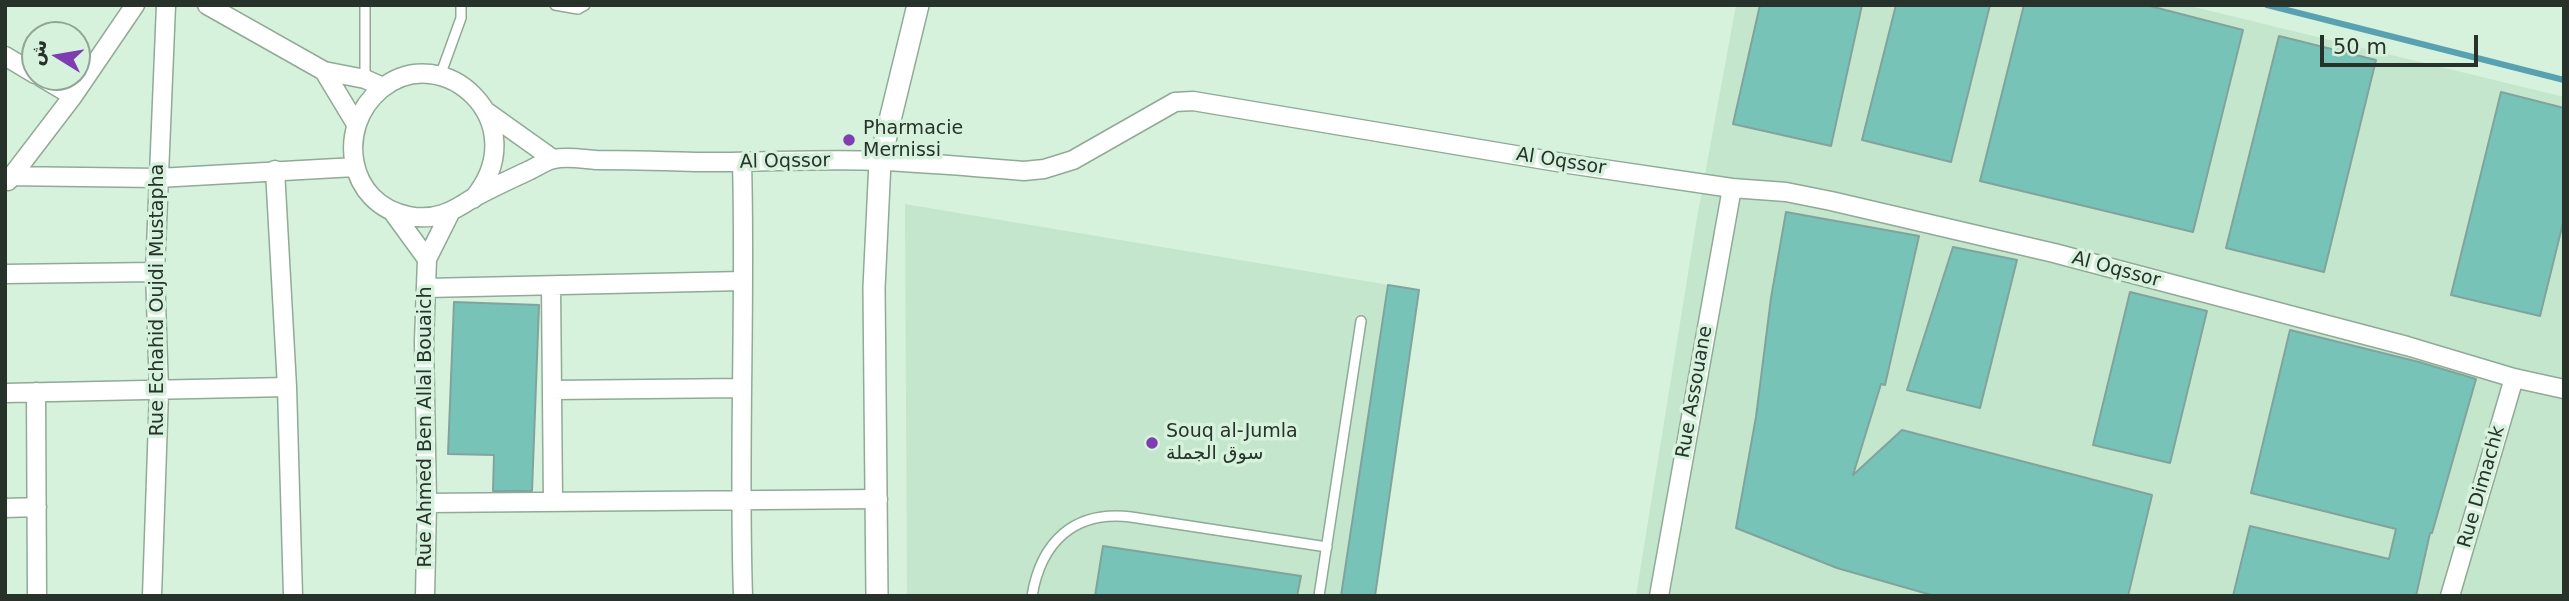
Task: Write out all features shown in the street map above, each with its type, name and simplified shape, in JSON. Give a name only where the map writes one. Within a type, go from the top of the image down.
[{"type":"street","points":[[8,179],[73,96],[135,5]]},
{"type":"street","name":"Rue Echahid Oujdi Mustapha","points":[[152,596],[159,391],[155,272],[166,5]]},
{"type":"street","points":[[207,5],[324,71],[365,79],[383,87]]},
{"type":"street","points":[[877,596],[874,288],[880,161],[918,5]]},
{"type":"street","points":[[5,56],[21,66]]},
{"type":"street","points":[[324,71],[356,124]]},
{"type":"street","points":[[487,112],[495,142],[494,158],[483,187],[473,199],[450,213],[420,218],[391,210],[376,200],[363,184],[355,167],[352,146],[356,124],[366,103],[383,87],[401,78],[420,74],[440,76],[459,83],[487,112],[553,159]]},
{"type":"street","points":[[65,91],[73,96]]},
{"type":"street","name":"Al Oqssor","points":[[473,199],[553,159],[742,163],[880,161],[1024,171],[1044,169],[1073,160],[1175,102],[1185,100],[1569,164],[1732,188],[1786,192],[1832,201],[2054,253],[2407,346],[2514,378],[2564,389]]},
{"type":"street","points":[[742,163],[740,500],[743,596]]},
{"type":"street","points":[[8,179],[158,178],[355,167]]},
{"type":"street","points":[[275,170],[288,387],[293,596]]},
{"type":"street","name":"Rue Assouane","points":[[1659,596],[1732,188]]},
{"type":"street","name":"Rue Ahmed Ben Allal Bouaich","points":[[391,210],[427,259]]},
{"type":"street","name":"Rue Ahmed Ben Allal Bouaich","points":[[425,596],[425,288],[427,259],[450,213]]},
{"type":"street","points":[[5,274],[155,272]]},
{"type":"street","points":[[425,288],[743,281]]},
{"type":"street","points":[[551,286],[553,502]]},
{"type":"street","name":"Rue Dimachk","points":[[2451,596],[2514,378]]},
{"type":"street","points":[[5,393],[288,387]]},
{"type":"street","points":[[552,390],[742,388]]},
{"type":"street","points":[[36,392],[37,596]]},
{"type":"street","points":[[427,503],[877,499]]},
{"type":"street","points":[[5,508],[37,508]]},
{"type":"lane","points":[[365,5],[365,79]]},
{"type":"lane","points":[[440,76],[461,18],[461,5]]},
{"type":"lane","points":[[555,5],[578,9],[585,5]]},
{"type":"lane","points":[[1319,596],[1361,321]]},
{"type":"lane","points":[[1032,596],[1043,558],[1060,536],[1083,521],[1106,515],[1326,547]]},
{"type":"shaded area","points":[[1736,5],[2186,5],[2564,97],[2564,596],[1636,596],[1697,218]]},
{"type":"shaded area","name":"Souq al-Jumla سوق الجملة","points":[[905,204],[1419,290],[1375,596],[907,596]]},
{"type":"building","points":[[1760,5],[1862,5],[1831,146],[1733,124]]},
{"type":"building","points":[[1896,5],[1990,5],[1951,162],[1862,140]]},
{"type":"building","points":[[2024,5],[2146,5],[2243,30],[2193,232],[1980,181]]},
{"type":"building","points":[[2279,36],[2376,60],[2324,272],[2226,248]]},
{"type":"building","points":[[2501,92],[2564,108],[2564,219],[2540,316],[2451,295]]},
{"type":"building","points":[[1786,212],[1919,236],[1885,385],[1881,384],[1853,475],[1902,430],[2152,495],[2128,596],[1935,596],[1837,568],[1736,528],[1756,417],[1771,298]]},
{"type":"building","points":[[1953,247],[2017,260],[1980,408],[1907,390]]},
{"type":"building","points":[[1388,285],[1419,290],[1375,596],[1341,596]]},
{"type":"building","points":[[2130,292],[2207,311],[2170,463],[2093,445]]},
{"type":"building","points":[[454,302],[539,305],[532,491],[493,491],[494,455],[448,454]]},
{"type":"building","points":[[2290,330],[2476,379],[2430,533],[2416,596],[2233,596],[2250,526],[2389,559],[2396,529],[2251,493]]},
{"type":"building","points":[[1103,546],[1301,576],[1297,596],[1095,596]]},
{"type":"waterway","points":[[2267,5],[2564,80]]},
{"type":"place","name":"Pharmacie Mernissi","points":[[849,140]]},
{"type":"place","name":"Souq al-Jumla سوق الجملة","points":[[1152,443]]}]
